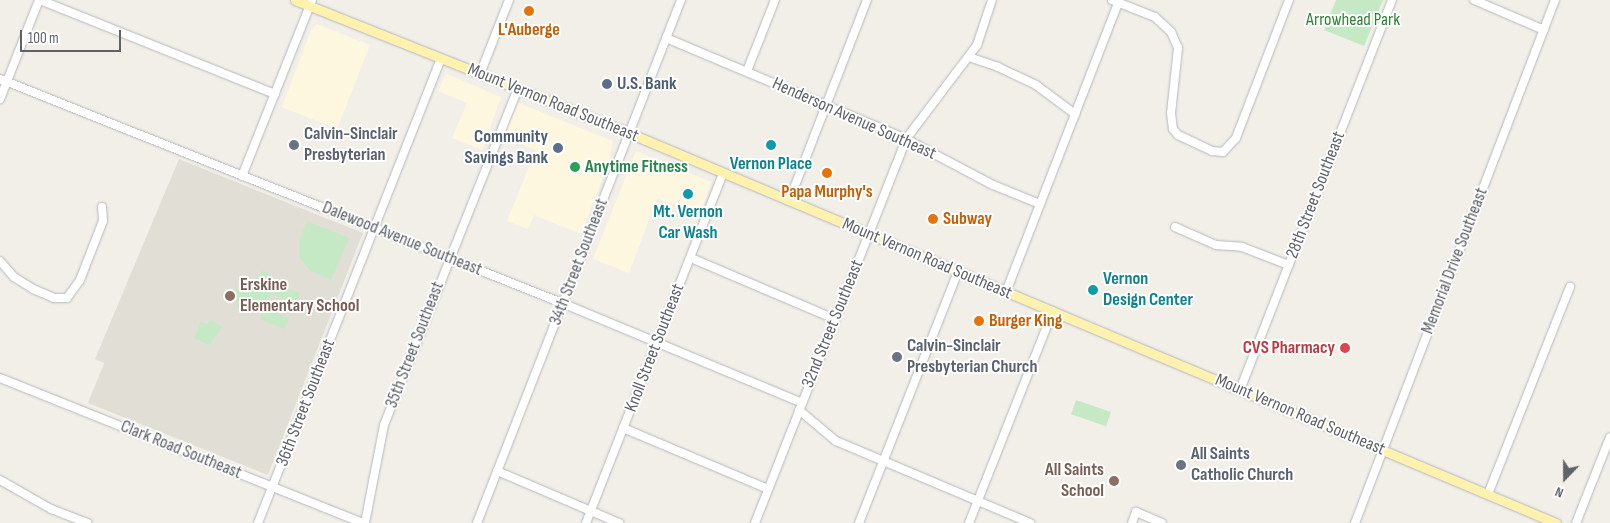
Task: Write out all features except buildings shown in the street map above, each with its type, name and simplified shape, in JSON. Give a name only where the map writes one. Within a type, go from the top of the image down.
[{"type":"main road","name":"Mount Vernon Road Southeast","points":[[295,0],[311,3],[441,59],[629,133],[1556,523]]},
{"type":"street","points":[[0,99],[3,81],[40,0],[275,94]]},
{"type":"street","points":[[480,74],[509,0]]},
{"type":"street","name":"34th Street Southeast","points":[[477,523],[681,0]]},
{"type":"street","points":[[747,71],[775,0]]},
{"type":"street","points":[[789,201],[867,0]]},
{"type":"street","name":"32nd Street Southeast","points":[[755,523],[906,139],[969,57],[983,30],[992,0]]},
{"type":"street","points":[[1006,292],[1117,1],[1155,17],[1164,23],[1175,40],[1178,60],[1171,113],[1173,129],[1178,136],[1212,151],[1223,152],[1236,138],[1289,0]]},
{"type":"street","name":"28th Street Southeast","points":[[1240,390],[1392,0]]},
{"type":"street","points":[[1474,0],[1544,30]]},
{"type":"street","name":"Memorial Drive Southeast","points":[[1355,523],[1556,0]]},
{"type":"street","points":[[242,176],[311,3]]},
{"type":"street","name":"Henderson Avenue Southeast","points":[[666,38],[906,139],[993,185],[1040,204]]},
{"type":"street","points":[[969,57],[998,66],[1036,84],[1075,114]]},
{"type":"street","name":"36th Street Southeast","points":[[258,523],[441,59]]},
{"type":"street","name":"Dalewood Avenue Southeast","points":[[3,81],[374,228],[656,343],[800,407],[836,441],[1030,523]]},
{"type":"street","name":"35th Street Southeast","points":[[364,523],[384,425],[448,258],[518,89]]},
{"type":"street","name":"Knoll Street Southeast","points":[[586,523],[723,174]]},
{"type":"street","points":[[0,261],[14,277],[33,290],[54,298],[67,298],[80,280],[100,230],[102,207]]},
{"type":"street","points":[[1175,228],[1216,245],[1242,247],[1289,265]]},
{"type":"street","points":[[690,258],[835,319]]},
{"type":"street","points":[[860,523],[958,272]]},
{"type":"street","points":[[1488,494],[1570,287]]},
{"type":"street","points":[[969,523],[1053,311]]},
{"type":"street","name":"Clark Road Southeast","points":[[0,378],[364,523]]},
{"type":"street","points":[[624,428],[768,489]]},
{"type":"street","points":[[1576,523],[1610,437]]},
{"type":"street","points":[[497,471],[619,523]]},
{"type":"street","points":[[0,480],[51,509],[87,523]]},
{"type":"street","points":[[1132,523],[1136,512],[1162,523]]},
{"type":"shaded area","points":[[317,24],[370,45],[337,129],[282,107],[311,30]]},
{"type":"shaded area","points":[[446,74],[501,97],[482,150],[452,138],[467,103],[438,91]]},
{"type":"shaded area","points":[[518,103],[613,141],[608,164],[581,234],[534,215],[528,229],[507,221],[536,150],[503,137]]},
{"type":"shaded area","points":[[636,151],[711,182],[700,215],[657,198],[629,273],[593,259]]},
{"type":"shaded area","name":"Erskine Elementary School","points":[[179,159],[363,233],[268,475],[88,403],[104,363],[95,359]]},
{"type":"green space","name":"Arrowhead Park","points":[[1336,0],[1383,0],[1364,46],[1324,30]]},
{"type":"green space","points":[[307,221],[349,238],[331,280],[311,271],[299,258],[299,242]]},
{"type":"green space","points":[[263,271],[270,274],[275,283],[300,293],[295,304],[270,294],[265,308],[289,318],[284,329],[260,319],[264,309],[250,303],[246,312],[239,310],[233,292],[235,289],[243,292]]},
{"type":"green space","points":[[210,319],[222,327],[210,345],[194,338],[201,322],[208,324]]},
{"type":"green space","points":[[1076,400],[1111,412],[1106,426],[1071,414]]},
{"type":"place","name":"L'Auberge","points":[[529,11]]},
{"type":"place","name":"U.S. Bank","points":[[607,84]]},
{"type":"place","name":"Calvin-Sinclair Presbyterian","points":[[294,145]]},
{"type":"place","name":"Vernon Place","points":[[771,145]]},
{"type":"place","name":"Community Savings Bank","points":[[558,148]]},
{"type":"place","name":"Anytime Fitness","points":[[575,167]]},
{"type":"place","name":"Papa Murphy's","points":[[827,173]]},
{"type":"place","name":"Mt. Vernon Car Wash","points":[[688,194]]},
{"type":"place","name":"Subway","points":[[933,219]]},
{"type":"place","name":"Vernon Design Center","points":[[1093,290]]},
{"type":"place","name":"Erskine Elementary School","points":[[230,296]]},
{"type":"place","name":"Burger King","points":[[979,321]]},
{"type":"place","name":"CVS Pharmacy","points":[[1345,348]]},
{"type":"place","name":"Calvin-Sinclair Presbyterian Church","points":[[897,357]]},
{"type":"place","name":"All Saints Catholic Church","points":[[1181,465]]},
{"type":"place","name":"All Saints School","points":[[1114,481]]}]
